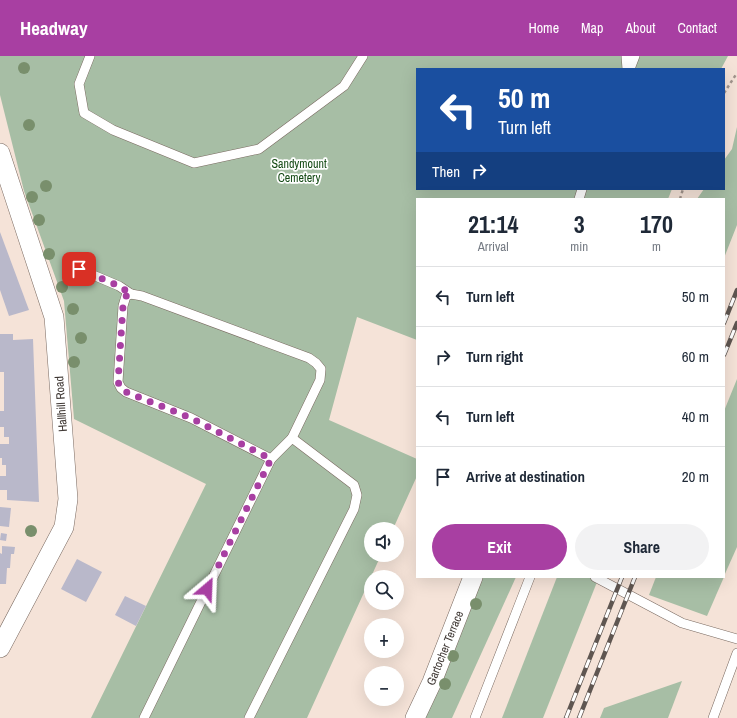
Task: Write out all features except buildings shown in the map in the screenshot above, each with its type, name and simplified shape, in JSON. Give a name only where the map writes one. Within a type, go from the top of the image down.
[{"type":"street","name":"Hallhill Road","points":[[0,153],[54,318],[68,499],[64,527],[0,648]]},
{"type":"street","name":"Gartocher Terrace","points":[[415,718],[432,682],[473,578]]},
{"type":"lane","points":[[90,56],[79,84],[84,113],[113,130],[194,163],[259,149],[344,86],[363,56]]},
{"type":"lane","points":[[626,56],[627,68]]},
{"type":"lane","points":[[630,68],[635,56]]},
{"type":"lane","points":[[79,269],[119,286],[131,294],[156,301],[302,356],[316,363],[321,369],[320,380],[292,438],[271,459],[144,718]]},
{"type":"lane","points":[[131,294],[126,296],[123,306],[118,382],[121,388],[126,392],[191,418],[271,459]]},
{"type":"lane","points":[[249,718],[354,509],[357,495],[354,485],[292,438]]},
{"type":"lane","points":[[475,718],[530,578]]},
{"type":"lane","points":[[597,578],[682,623],[737,640]]},
{"type":"lane","points":[[714,718],[737,653]]},
{"type":"path","points":[[725,91],[737,73]]},
{"type":"green space","name":"Sandymount Cemetery","points":[[0,56],[728,56],[722,68],[416,68],[416,190],[672,190],[668,198],[416,198],[416,340],[357,317],[329,420],[416,459],[416,478],[396,522],[364,522],[364,562],[378,562],[374,570],[364,570],[364,592],[307,718],[91,718],[206,484],[74,419],[64,301],[24,191],[0,95]]},
{"type":"green space","points":[[737,127],[737,225],[725,255],[725,198],[698,198],[703,190],[725,190],[725,159],[732,149]]},
{"type":"green space","points":[[737,379],[737,547],[725,574],[725,409]]},
{"type":"green space","points":[[481,578],[516,578],[452,718],[423,718]]},
{"type":"green space","points":[[557,578],[599,578],[543,718],[502,718]]},
{"type":"green space","points":[[656,578],[724,578],[707,616],[649,595]]},
{"type":"green space","points":[[682,681],[668,718],[600,718],[604,708]]},
{"type":"railway","points":[[725,320],[737,290]]},
{"type":"railway","points":[[725,353],[737,323]]},
{"type":"railway","points":[[566,718],[622,578]]},
{"type":"railway","points":[[579,718],[635,578]]},
{"type":"route","points":[[79,269],[119,286],[131,294],[126,296],[123,306],[118,382],[121,388],[126,392],[191,418],[271,459],[207,589]]}]
